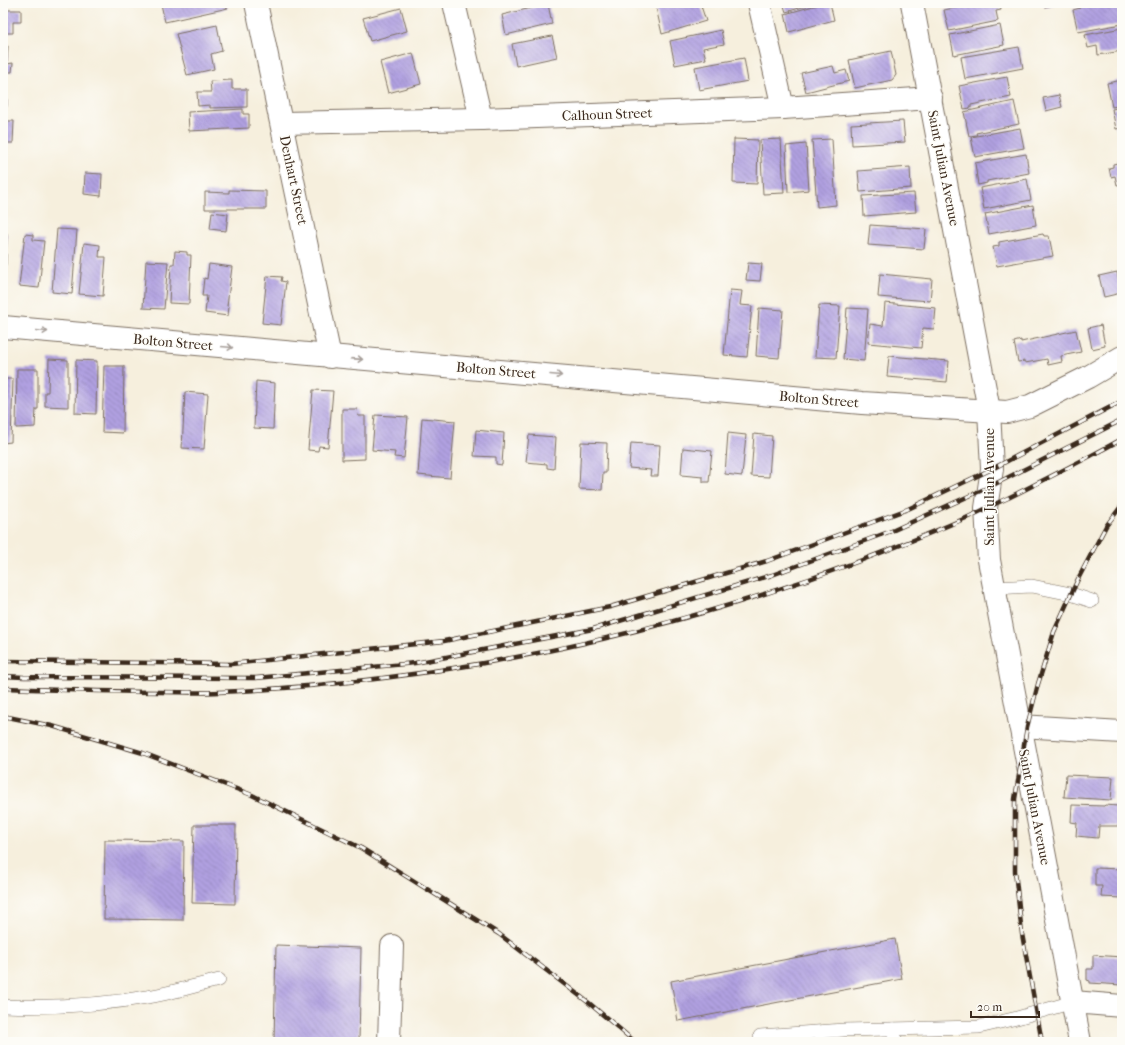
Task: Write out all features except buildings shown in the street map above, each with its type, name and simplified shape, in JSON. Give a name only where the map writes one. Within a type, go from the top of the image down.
[{"type":"street","name":"Denhart Street","points":[[256,3],[330,357]]},
{"type":"street","points":[[454,3],[481,119]]},
{"type":"street","points":[[759,3],[784,108]]},
{"type":"street","name":"Saint Julian Avenue","points":[[912,3],[989,410],[992,468],[986,508],[989,560],[1080,1042]]},
{"type":"street","name":"Calhoun Street","points":[[282,123],[481,119],[784,108],[930,98]]},
{"type":"street","name":"Bolton Street","points":[[3,327],[862,403],[1007,412],[1030,406],[1088,377],[1122,357]]},
{"type":"street","points":[[1020,726],[1122,732]]},
{"type":"street","points":[[389,1042],[392,946]]},
{"type":"street","points":[[1073,1002],[1122,1006]]},
{"type":"lane","points":[[994,588],[1032,586],[1092,600]]},
{"type":"lane","points":[[3,1006],[36,1008],[86,1005],[153,996],[219,980]]},
{"type":"lane","points":[[760,1036],[844,1030],[979,1027],[1073,1002]]},
{"type":"lane","points":[[893,1029],[896,1042]]},
{"type":"railway","points":[[3,661],[231,664],[444,641],[610,607],[767,561],[908,509],[992,469],[1122,401]]},
{"type":"railway","points":[[3,676],[256,678],[415,663],[593,629],[772,575],[894,530],[989,487],[1122,420]]},
{"type":"railway","points":[[3,688],[219,692],[316,685],[412,674],[507,659],[601,639],[694,615],[786,587],[876,555],[971,516],[1051,477],[1122,439]]},
{"type":"railway","points":[[1042,1042],[1022,934],[1015,871],[1015,799],[1027,727],[1054,632],[1078,579],[1106,526],[1122,505]]},
{"type":"railway","points":[[3,716],[52,726],[143,753],[252,795],[361,848],[499,934],[589,1003],[635,1042]]}]
